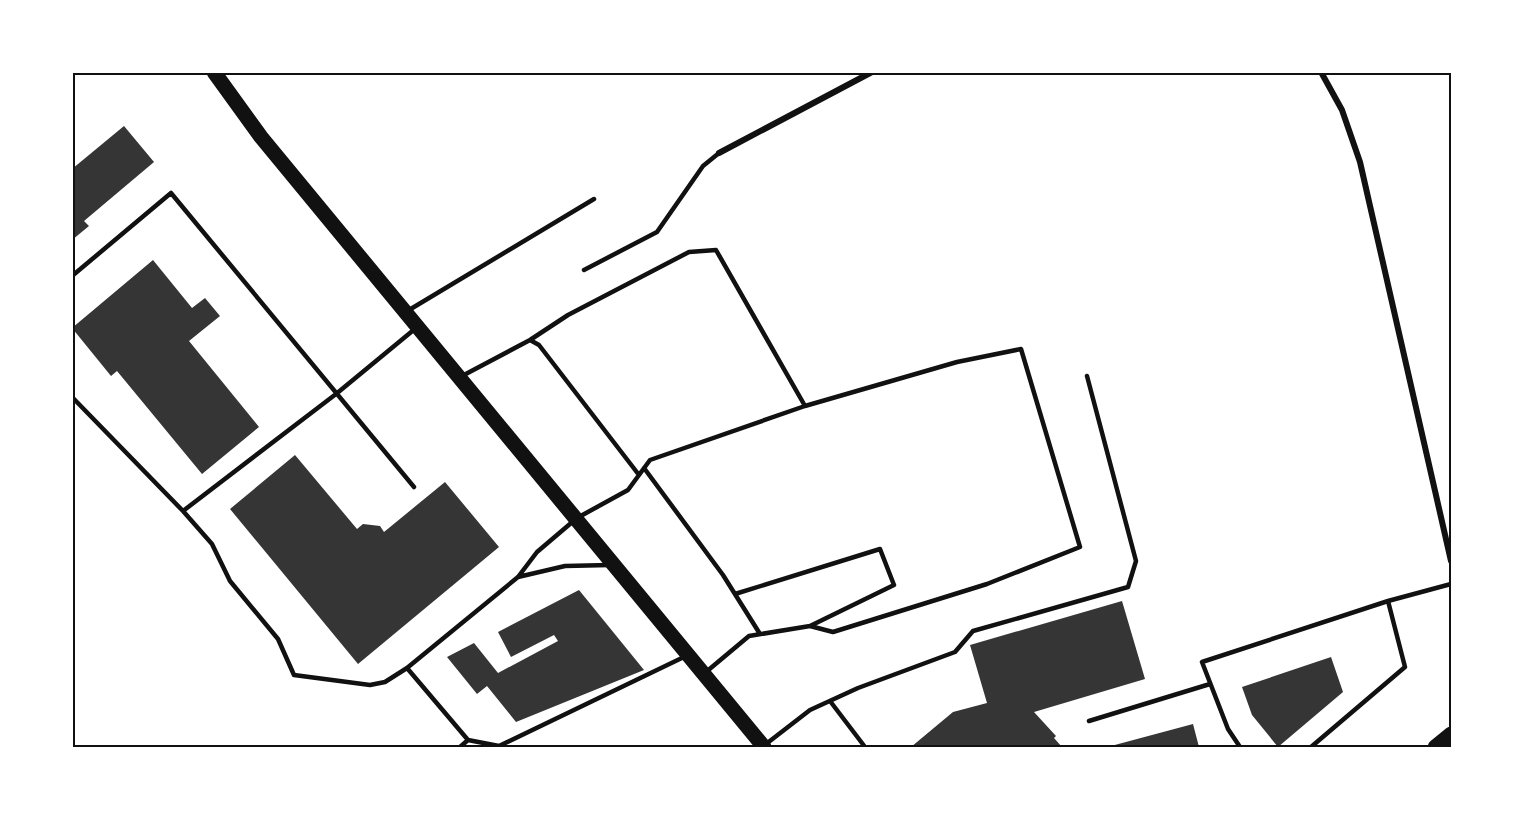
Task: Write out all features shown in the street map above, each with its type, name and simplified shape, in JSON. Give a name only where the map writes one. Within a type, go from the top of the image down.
[{"type":"main road","points":[[214,72],[261,137],[689,654],[763,747]]},
{"type":"main road","points":[[1435,747],[1451,734]]},
{"type":"street","points":[[719,153],[872,72]]},
{"type":"street","points":[[1321,72],[1342,111],[1360,162],[1451,561]]},
{"type":"lane","points":[[584,270],[657,232],[703,166],[719,153]]},
{"type":"lane","points":[[72,276],[171,193],[414,488]]},
{"type":"lane","points":[[406,312],[594,199]]},
{"type":"lane","points":[[460,377],[530,339],[568,315],[690,252],[716,250],[805,406]]},
{"type":"lane","points":[[183,511],[336,394],[418,326]]},
{"type":"lane","points":[[530,339],[539,345],[639,475]]},
{"type":"lane","points":[[72,397],[212,544],[230,581],[278,639],[294,675],[370,685],[385,682],[407,668],[518,577],[537,552],[577,519],[628,490],[650,460],[805,406],[957,362],[1021,349],[1080,547],[987,584],[833,632],[810,626]]},
{"type":"lane","points":[[763,747],[810,710],[858,688],[955,652],[973,631],[1128,587],[1136,561],[1087,376]]},
{"type":"lane","points":[[644,468],[735,594],[760,634]]},
{"type":"lane","points":[[704,673],[749,636],[810,626],[894,585],[880,549],[735,594]]},
{"type":"lane","points":[[518,577],[565,566],[615,565]]},
{"type":"lane","points":[[1240,747],[1228,729],[1202,662],[1388,601],[1451,584]]},
{"type":"lane","points":[[1311,747],[1405,667],[1388,601]]},
{"type":"lane","points":[[407,668],[468,740],[499,747],[689,654]]},
{"type":"lane","points":[[1089,721],[1210,684]]},
{"type":"lane","points":[[830,701],[865,747]]},
{"type":"lane","points":[[460,747],[468,740]]},
{"type":"building","points":[[124,126],[154,162],[84,221],[89,226],[72,240],[72,169]]},
{"type":"building","points":[[153,260],[192,308],[205,298],[220,316],[189,341],[259,427],[202,474],[117,371],[111,376],[72,328]]},
{"type":"building","points":[[295,455],[357,529],[363,524],[380,526],[384,532],[445,482],[499,547],[358,664],[230,509]]},
{"type":"building","points":[[579,590],[644,670],[516,722],[487,686],[477,694],[447,657],[474,643],[498,673],[558,641],[554,635],[511,657],[498,632]]},
{"type":"building","points":[[1122,601],[1145,679],[1034,712],[1056,736],[1054,738],[1062,747],[911,747],[953,712],[987,703],[970,645]]},
{"type":"building","points":[[1331,657],[1343,692],[1278,747],[1252,715],[1242,687]]},
{"type":"building","points":[[1193,724],[1199,747],[1111,747],[1111,746]]}]
